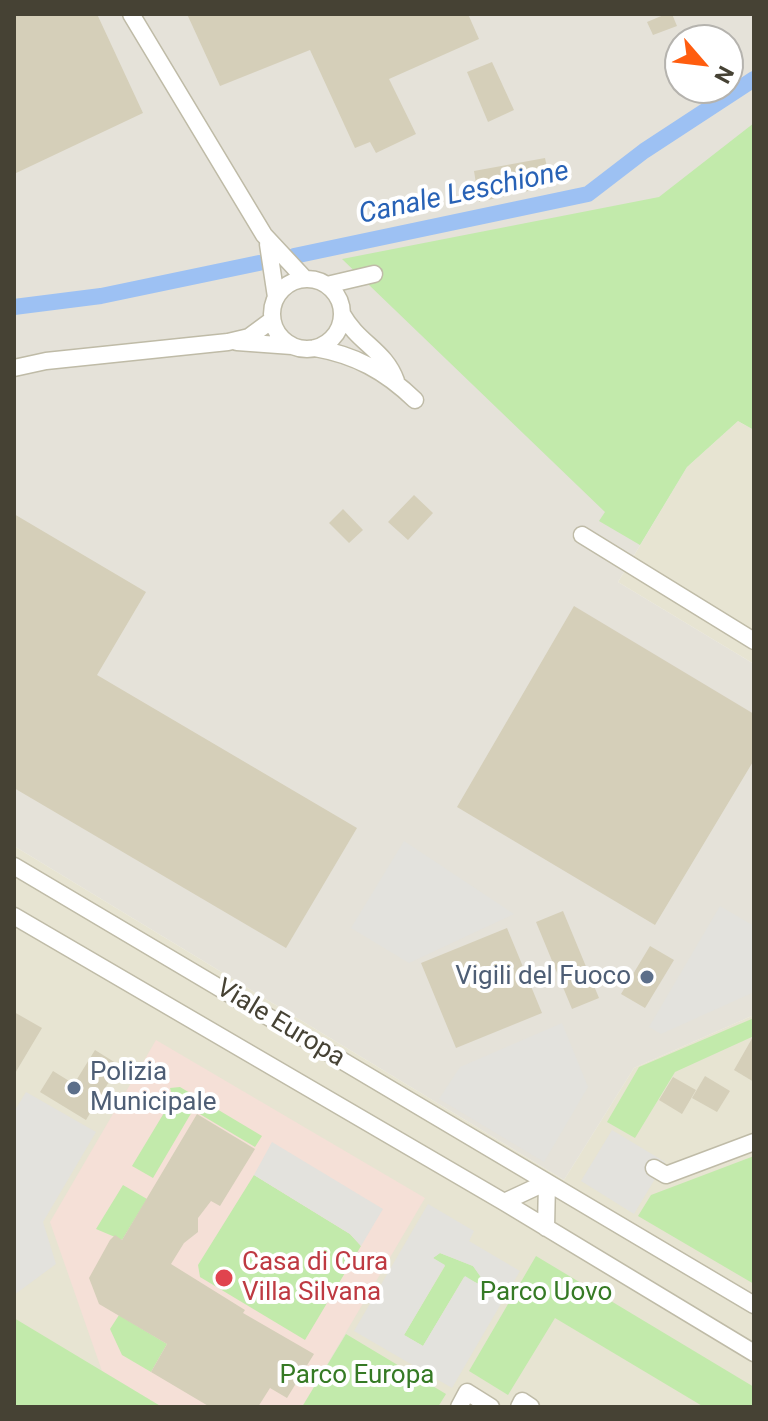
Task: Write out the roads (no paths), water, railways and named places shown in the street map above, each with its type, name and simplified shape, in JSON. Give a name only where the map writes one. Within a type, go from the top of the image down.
[{"type":"street","points":[[131,14],[264,235],[272,256],[276,297],[272,320],[283,339],[292,346]]},
{"type":"street","points":[[264,235],[305,279]]},
{"type":"street","points":[[276,297],[293,281],[305,279],[327,285],[368,276],[341,309],[334,336],[315,348]]},
{"type":"street","points":[[327,285],[353,334],[391,366],[397,382]]},
{"type":"street","points":[[14,368],[46,361],[228,342],[249,337],[272,320]]},
{"type":"street","points":[[228,342],[344,353],[397,382],[415,400]]},
{"type":"street","points":[[582,535],[754,641]]},
{"type":"street","name":"Viale Europa","points":[[14,866],[754,1305]]},
{"type":"street","name":"Viale Europa","points":[[14,916],[504,1202],[754,1353]]},
{"type":"street","points":[[654,1168],[666,1175],[754,1142]]},
{"type":"street","points":[[504,1202],[547,1182],[546,1228]]},
{"type":"street","points":[[463,1400],[491,1407]]},
{"type":"street","points":[[519,1407],[522,1401],[531,1407]]},
{"type":"waterway","name":"Canale Leschione","points":[[294,256],[588,194],[644,151],[754,79]]},
{"type":"waterway","name":"Canale Leschione","points":[[14,307],[101,296],[259,263]]},
{"type":"place","name":"Vigili del Fuoco","points":[[647,977]]},
{"type":"place","name":"Polizia Municipale","points":[[74,1088]]},
{"type":"place","name":"Casa di Cura Villa Silvana","points":[[224,1278]]},
{"type":"park label","name":"Parco Uovo","points":[[546,1293]]},
{"type":"park label","name":"Parco Europa","points":[[357,1376]]}]
